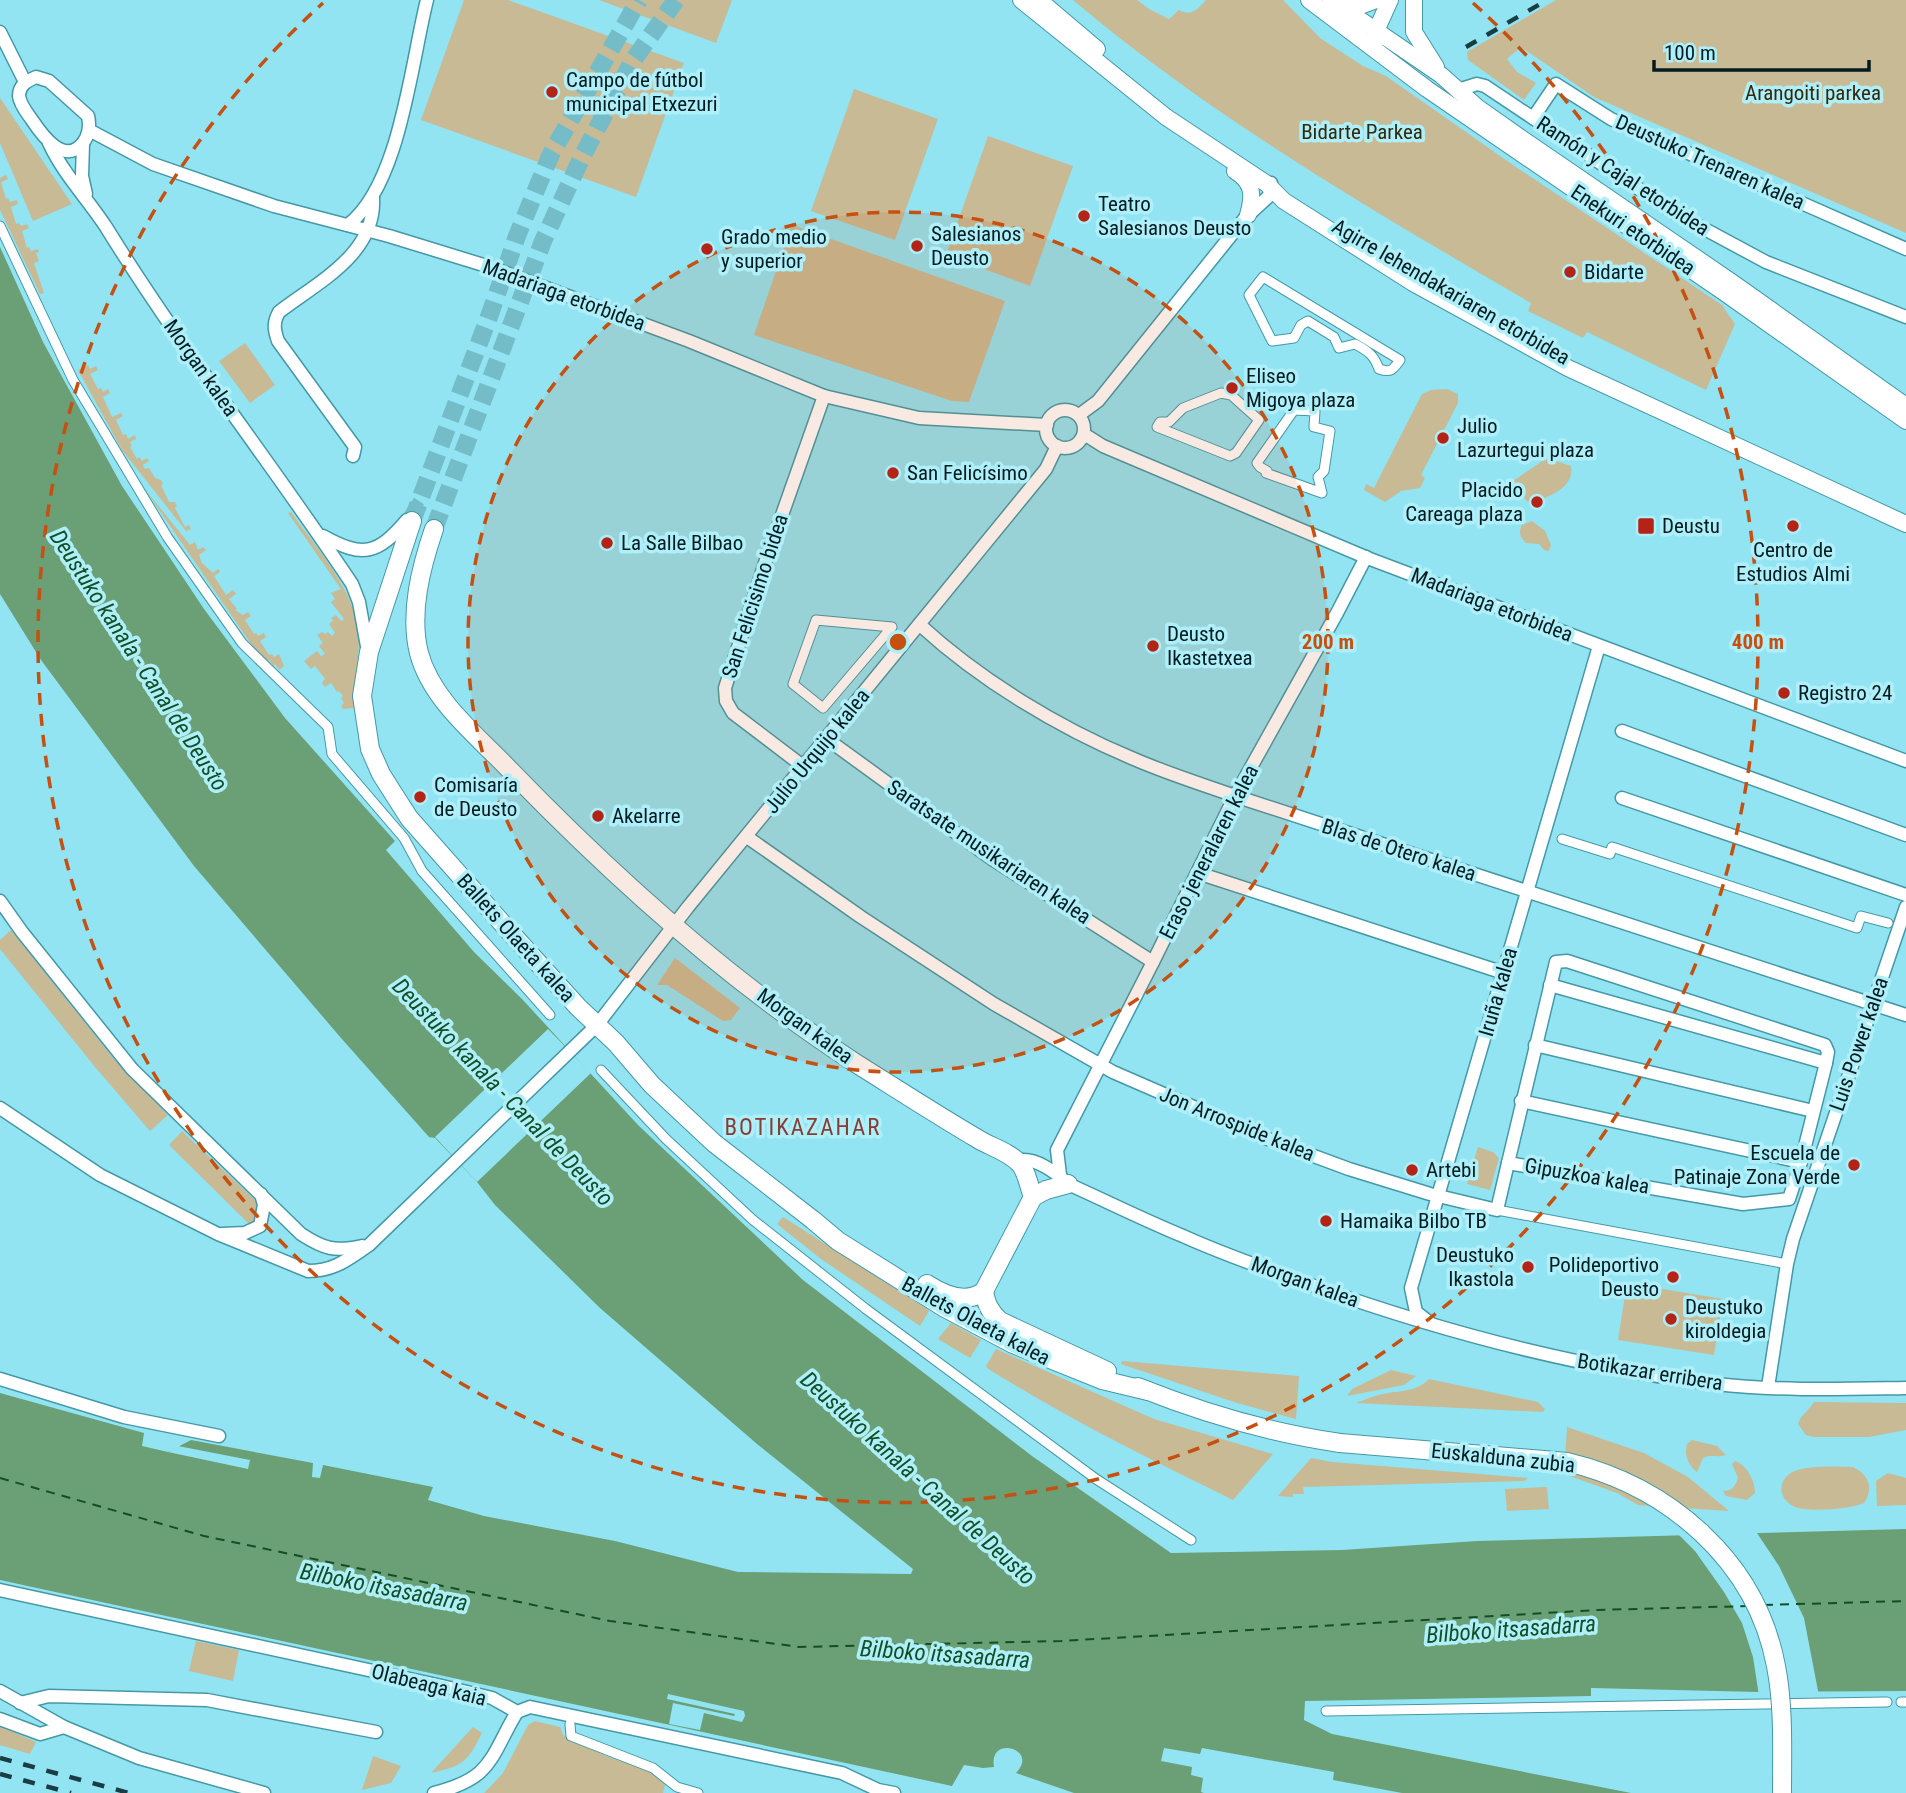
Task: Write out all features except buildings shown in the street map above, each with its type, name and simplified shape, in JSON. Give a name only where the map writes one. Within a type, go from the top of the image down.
[{"type":"main road","name":"Agirre lehendakariaren etorbidea","points":[[1021,0],[1166,117],[1205,144],[1270,182],[1284,201],[1413,282],[1568,368],[1906,524]]},
{"type":"main road","name":"Agirre lehendakariaren etorbidea","points":[[1039,0],[1270,182],[1305,207],[1418,277],[1571,362],[1906,514]]},
{"type":"main road","name":"Enekuri etorbidea","points":[[1309,0],[1408,75],[1906,421]]},
{"type":"main road","points":[[1338,4],[1360,6],[1376,0]]},
{"type":"main road","points":[[1376,51],[1376,31],[1390,0]]},
{"type":"main road","name":"Enekuri etorbidea","points":[[1414,0],[1414,32],[1441,75]]},
{"type":"main road","name":"Enekuri etorbidea","points":[[1338,4],[1441,75],[1521,138],[1906,405]]},
{"type":"main road","points":[[1408,75],[1425,77],[1444,89],[1458,90]]},
{"type":"main road","name":"Agirre lehendakariaren etorbidea","points":[[1205,144],[1220,160],[1249,182],[1254,210]]},
{"type":"main road","name":"Morgan kalea","points":[[393,578],[410,521]]},
{"type":"main road","name":"Morgan kalea","points":[[434,528],[421,571],[416,630],[419,654],[433,684],[470,729],[547,809],[694,944],[840,1052],[980,1140],[1024,1160]]},
{"type":"main road","name":"Ballets Olaeta kalea","points":[[393,578],[369,652],[362,696],[369,749],[392,793],[409,818],[652,1085],[713,1143],[838,1241],[893,1277],[951,1312],[1013,1344],[1101,1380],[1148,1391]]},
{"type":"main road","points":[[1024,1160],[1033,1197]]},
{"type":"main road","points":[[984,1291],[1033,1197],[1064,1179]]},
{"type":"main road","name":"Ballets Olaeta kalea","points":[[817,1223],[844,1232],[940,1292],[958,1298],[970,1298],[977,1297],[984,1291],[987,1305],[1000,1321],[1148,1391],[1221,1417],[1307,1438],[1340,1443]]},
{"type":"main road","name":"Euskalduna zubia","points":[[1340,1443],[1567,1462],[1599,1469],[1626,1480],[1676,1509],[1726,1561],[1746,1590],[1765,1627],[1776,1665],[1781,1716],[1782,1793]]},
{"type":"street","points":[[348,225],[360,216],[373,198],[385,170],[400,119],[427,0]]},
{"type":"street","points":[[0,32],[25,82],[36,77],[49,81],[88,116],[89,130],[83,144],[71,150],[50,144]]},
{"type":"street","name":"Morgan kalea","points":[[25,82],[19,98],[50,144],[60,166],[87,198],[130,266],[352,584],[359,602],[369,652]]},
{"type":"street","name":"Ramón y Cajal etorbidea","points":[[1458,90],[1477,84],[1485,86],[1675,214],[1749,254],[1793,274],[1906,317]]},
{"type":"street","name":"Deustuko Trenaren kalea","points":[[1533,118],[1556,84],[1611,119],[1644,135],[1906,249]]},
{"type":"street","name":"Madariaga etorbidea","points":[[89,130],[153,164],[274,206],[490,267],[689,341],[824,396],[919,418],[1046,425]]},
{"type":"street","name":"Morgan kalea","points":[[83,144],[82,176],[87,198]]},
{"type":"street","points":[[1079,415],[1098,401],[1254,210],[1269,196],[1270,182]]},
{"type":"street","points":[[353,456],[355,447],[278,341],[274,329],[279,312],[350,258],[369,231],[374,209],[373,198]]},
{"type":"street","points":[[1254,210],[1284,201]]},
{"type":"street","points":[[0,226],[73,380],[168,538],[242,643],[328,727],[332,754],[404,838],[422,871],[550,1015]]},
{"type":"street","points":[[1263,276],[1400,360],[1392,371],[1379,369],[1371,353],[1355,344],[1339,348],[1334,338],[1308,321],[1301,325],[1294,338],[1272,341],[1249,295],[1263,276]]},
{"type":"street","points":[[1221,393],[1231,395],[1259,420],[1236,453],[1230,456],[1157,427],[1160,422],[1170,422],[1183,408],[1221,393]]},
{"type":"street","name":"San Felicisimo bidea","points":[[804,767],[733,713],[726,701],[725,688],[768,554],[824,396]]},
{"type":"street","points":[[1069,410],[1079,415],[1084,424],[1084,434],[1073,446],[1062,448],[1048,437],[1046,425],[1057,411],[1069,410]]},
{"type":"street","points":[[1315,411],[1314,427],[1331,431],[1324,471],[1318,477],[1322,493],[1266,473],[1257,463],[1290,412],[1315,411]]},
{"type":"street","name":"Madariaga etorbidea","points":[[1084,434],[1103,446],[1366,557],[1906,761]]},
{"type":"street","name":"Julio Urquijo kalea","points":[[0,1108],[100,1175],[218,1234],[308,1271],[324,1271],[336,1267],[369,1245],[597,1025],[674,925],[1045,469],[1057,446]]},
{"type":"street","name":"Morgan kalea","points":[[319,534],[343,547],[359,551],[374,550],[410,521]]},
{"type":"street","name":"Eraso jeneralaren kalea","points":[[1057,1150],[1235,796],[1366,557]]},
{"type":"street","points":[[816,620],[892,627],[823,708],[793,684],[816,620]]},
{"type":"street","name":"Blas de Otero kalea","points":[[920,625],[985,676],[1067,727],[1134,760],[1235,796],[1906,1015]]},
{"type":"street","name":"Iruña kalea","points":[[1438,1328],[1416,1312],[1412,1288],[1599,646]]},
{"type":"street","points":[[1622,731],[1906,835]]},
{"type":"street","name":"Saratsate musikariaren kalea","points":[[827,738],[992,859],[1153,962]]},
{"type":"street","points":[[1622,798],[1906,895]]},
{"type":"street","name":"Jon Arrospide kalea","points":[[747,837],[993,1004],[1100,1064],[1265,1138],[1349,1169],[1438,1196],[1497,1210],[1787,1264]]},
{"type":"street","points":[[1562,839],[1610,855],[1612,847],[1857,928],[1861,916],[1888,923]]},
{"type":"street","points":[[1198,873],[1504,973]]},
{"type":"street","points":[[0,901],[59,980],[132,1069],[301,1234],[326,1248],[343,1251],[369,1245]]},
{"type":"street","name":"Luis Power kalea","points":[[1768,1387],[1787,1264],[1797,1227],[1906,906]]},
{"type":"street","name":"Gipuzkoa kalea","points":[[1556,962],[1577,963],[1825,1045],[1828,1052],[1826,1063],[1789,1199],[1743,1204],[1508,1163],[1535,1045],[1556,962]]},
{"type":"street","points":[[1550,985],[1826,1063]]},
{"type":"street","points":[[1535,1045],[1813,1111]]},
{"type":"street","points":[[601,1070],[666,1139],[752,1220],[876,1317],[1096,1479],[1191,1539]]},
{"type":"street","points":[[1521,1101],[1801,1162]]},
{"type":"street","points":[[1024,1160],[1057,1150],[1064,1179]]},
{"type":"street","name":"Morgan kalea","points":[[1024,1160],[1185,1237],[1399,1316]]},
{"type":"street","points":[[1497,1210],[1508,1163]]},
{"type":"street","points":[[218,1234],[245,1233],[260,1226],[264,1205],[260,1193]]},
{"type":"street","name":"Botikazar erribera","points":[[1399,1316],[1493,1343],[1716,1384],[1801,1390],[1906,1388]]},
{"type":"street","points":[[0,1379],[124,1417],[219,1436]]},
{"type":"street","name":"Olabeaga kaia","points":[[0,1590],[442,1686],[492,1698],[517,1712],[530,1707],[842,1773],[878,1790],[894,1793]]},
{"type":"street","points":[[0,1691],[64,1727],[161,1766],[264,1793]]},
{"type":"street","points":[[20,1703],[49,1696],[208,1700],[376,1732]]},
{"type":"street","points":[[1326,1712],[1888,1702]]},
{"type":"street","points":[[433,1793],[461,1786],[476,1777],[495,1755],[517,1712]]},
{"type":"street","points":[[0,1719],[40,1734],[64,1727]]},
{"type":"street","points":[[570,1724],[571,1735],[653,1769],[677,1787],[698,1793]]},
{"type":"green space","name":"Campo de fútbol municipal Etxezuri","points":[[464,0],[508,0],[684,63],[636,197],[421,120]]},
{"type":"green space","points":[[599,0],[732,0],[716,43]]},
{"type":"green space","name":"Bidarte Parkea","points":[[1073,0],[1137,0],[1169,19],[1179,10],[1187,13],[1194,11],[1206,0],[1283,0],[1320,38],[1363,66],[1386,76],[1722,305],[1735,324],[1706,390],[1587,332],[1583,338],[1528,311],[1531,303],[1354,198],[1237,123],[1126,43]]},
{"type":"green space","name":"Arangoiti parkea","points":[[1556,0],[1906,0],[1906,233],[1594,97],[1521,47],[1507,59],[1517,72],[1536,83],[1524,100],[1468,60],[1467,52]]},
{"type":"green space","points":[[854,89],[938,119],[895,240],[811,211]]},
{"type":"green space","points":[[0,98],[72,204],[33,221],[0,143]]},
{"type":"green space","points":[[988,136],[1073,166],[1030,286],[946,255]]},
{"type":"green space","points":[[6,175],[8,179],[1,182],[6,199],[10,202],[17,200],[18,204],[11,207],[16,224],[27,224],[29,228],[22,231],[27,248],[31,251],[38,249],[39,252],[36,253],[39,261],[34,263],[44,293],[40,294],[0,210],[0,178]]},
{"type":"green space","points":[[792,225],[1005,301],[969,402],[952,401],[754,335]]},
{"type":"green space","points":[[245,343],[275,385],[250,403],[219,361]]},
{"type":"green space","points":[[88,365],[90,369],[96,366],[98,370],[90,374],[98,389],[101,388],[103,392],[108,389],[110,393],[103,397],[112,417],[121,413],[123,416],[116,420],[123,435],[126,434],[128,439],[135,435],[136,439],[130,442],[130,447],[137,459],[139,457],[142,461],[147,458],[149,461],[143,465],[145,469],[149,468],[155,478],[161,480],[169,502],[175,502],[175,508],[185,527],[189,525],[191,529],[186,531],[122,450],[78,370]]},
{"type":"green space","points":[[1447,389],[1458,394],[1458,403],[1421,475],[1425,478],[1420,488],[1401,491],[1385,502],[1364,490],[1366,484],[1374,488],[1422,394],[1431,390]]},
{"type":"green space","points":[[1547,458],[1571,466],[1569,480],[1558,491],[1529,503],[1512,484],[1513,481]]},
{"type":"green space","points":[[144,488],[190,545],[195,542],[198,550],[203,547],[206,550],[199,555],[202,563],[213,573],[218,569],[220,572],[214,576],[226,595],[233,590],[236,594],[229,599],[237,609],[235,610],[243,615],[248,612],[251,616],[245,620],[254,634],[258,636],[264,633],[266,637],[260,641],[269,655],[274,657],[279,654],[284,666],[279,670],[275,664],[273,666],[269,660],[266,662],[260,657]]},
{"type":"green space","points":[[291,512],[344,588],[357,621],[359,638],[354,708],[343,709],[343,696],[339,691],[337,692],[331,683],[325,687],[322,683],[325,679],[315,666],[311,669],[304,661],[317,651],[321,656],[325,654],[319,646],[323,643],[317,635],[328,632],[332,636],[335,633],[329,624],[333,621],[331,618],[336,615],[341,621],[344,619],[331,602],[335,599],[331,593],[341,589],[288,513]]},
{"type":"green space","points":[[1532,521],[1545,531],[1551,545],[1549,551],[1539,544],[1526,543],[1521,537],[1522,525]]},
{"type":"green space","points":[[11,930],[114,1059],[168,1115],[150,1131],[0,949],[0,940]]},
{"type":"green space","points":[[675,958],[740,1008],[731,1020],[723,1021],[667,985],[657,985]]},
{"type":"green space","points":[[182,1131],[253,1198],[260,1208],[252,1224],[250,1225],[169,1145]]},
{"type":"green space","points":[[1478,1147],[1493,1152],[1499,1158],[1490,1190],[1467,1184]]},
{"type":"green space","points":[[783,1217],[926,1308],[929,1311],[920,1326],[821,1259],[777,1224]]},
{"type":"green space","name":"Deustuko kiroldegia","points":[[1627,1283],[1723,1299],[1714,1355],[1618,1340]]},
{"type":"green space","points":[[951,1323],[981,1340],[970,1358],[938,1339]]},
{"type":"green space","points":[[996,1349],[1154,1419],[1273,1454],[1233,1500],[1077,1421],[987,1368]]},
{"type":"green space","points":[[1122,1361],[1299,1376],[1296,1419],[1237,1403],[1121,1364]]},
{"type":"green space","points":[[1391,1370],[1416,1376],[1404,1385],[1347,1396],[1352,1389]]},
{"type":"green space","points":[[1429,1379],[1538,1402],[1545,1409],[1543,1412],[1356,1403],[1379,1395],[1412,1389]]},
{"type":"green space","points":[[1814,1402],[1906,1403],[1906,1430],[1869,1437],[1806,1435],[1798,1424]]},
{"type":"green space","points":[[1567,1427],[1644,1453],[1688,1477],[1729,1511],[1638,1505],[1617,1493],[1564,1474]]},
{"type":"green space","points":[[1692,1440],[1717,1446],[1726,1455],[1703,1458],[1697,1472],[1686,1456],[1687,1444]]},
{"type":"green space","points":[[1311,1458],[1528,1478],[1524,1481],[1303,1487],[1304,1494],[1293,1494],[1293,1497],[1278,1496]]},
{"type":"green space","points":[[1735,1461],[1747,1470],[1754,1484],[1755,1493],[1747,1500],[1726,1496],[1723,1491],[1731,1489],[1737,1481],[1732,1464]]},
{"type":"green space","points":[[1811,1467],[1853,1467],[1863,1474],[1868,1482],[1869,1492],[1864,1503],[1818,1510],[1799,1508],[1787,1502],[1782,1492],[1783,1481],[1798,1470]]},
{"type":"green space","points":[[1888,1473],[1906,1478],[1906,1505],[1877,1506],[1876,1481]]},
{"type":"green space","points":[[1547,1487],[1549,1509],[1507,1511],[1505,1489]]},
{"type":"green space","points":[[196,1641],[239,1650],[233,1681],[189,1671]]},
{"type":"green space","points":[[535,1721],[560,1727],[563,1735],[666,1781],[663,1793],[484,1793],[503,1773],[528,1725]]},
{"type":"green space","points":[[0,1726],[36,1742],[30,1754],[0,1745]]},
{"type":"green space","points":[[473,1727],[482,1733],[467,1757],[457,1765],[431,1773]]},
{"type":"green space","points":[[373,1756],[401,1766],[391,1783],[362,1790]]},
{"type":"water","points":[[0,247],[43,342],[122,486],[204,609],[285,718],[395,841],[386,850],[474,952],[522,999],[638,1125],[803,1280],[1032,1456],[1171,1553],[1342,1550],[1477,1541],[1906,1529],[1906,1691],[1759,1692],[1591,1688],[1591,1696],[1305,1701],[1304,1720],[1332,1734],[1631,1793],[1402,1793],[1333,1780],[1334,1772],[1202,1748],[1200,1754],[1164,1748],[1161,1761],[1192,1767],[1191,1775],[1203,1778],[1201,1792],[1204,1793],[1074,1793],[1016,1773],[1022,1764],[1022,1757],[1018,1752],[1005,1748],[998,1751],[994,1757],[994,1767],[964,1765],[952,1786],[0,1580],[0,1393],[144,1433],[142,1446],[168,1452],[191,1440],[313,1463],[312,1477],[320,1478],[323,1465],[433,1487],[428,1500],[484,1516],[615,1541],[738,1572],[911,1574],[913,1569],[757,1444],[600,1308],[495,1205],[435,1138],[429,1137],[194,866],[41,660],[0,594]]},
{"type":"pier","points":[[548,1029],[591,1073],[477,1182],[435,1137]]},
{"type":"pier","points":[[178,1446],[250,1460],[248,1469],[168,1452]]},
{"type":"pier","points":[[1755,1530],[1779,1566],[1804,1618],[1819,1696],[1759,1696],[1753,1657],[1742,1623],[1695,1551],[1677,1533]]},
{"type":"pier","points":[[668,1694],[744,1711],[745,1716],[742,1722],[704,1713],[700,1730],[669,1724],[673,1703],[734,1716],[735,1714],[667,1699]]},
{"type":"ferry route","points":[[0,1478],[204,1536],[610,1621],[799,1647],[1061,1641],[1597,1610],[1748,1606]]},
{"type":"ferry route","points":[[1764,1605],[1906,1601]]},
{"type":"tunnel","points":[[412,521],[517,236],[551,154],[639,0]]},
{"type":"tunnel","points":[[434,529],[543,241],[582,157],[632,62],[676,0]]},
{"type":"tunnel","points":[[407,520],[419,501]]},
{"type":"railway","points":[[1466,47],[1547,0]]},
{"type":"railway","points":[[0,1758],[129,1793]]},
{"type":"railway","points":[[0,1774],[71,1793]]},
{"type":"place","name":"Campo de fútbol municipal Etxezuri","points":[[552,92]]},
{"type":"place","name":"Teatro Salesianos Deusto","points":[[1084,216]]},
{"type":"place","name":"Salesianos Deusto","points":[[917,246]]},
{"type":"place","name":"Grado medio y superior","points":[[707,249]]},
{"type":"place","name":"Bidarte","points":[[1570,272]]},
{"type":"place","name":"Eliseo Migoya plaza","points":[[1232,388]]},
{"type":"place","name":"Julio Lazurtegui plaza","points":[[1443,438]]},
{"type":"place","name":"San Felicísimo","points":[[893,473]]},
{"type":"place","name":"Placido Careaga plaza","points":[[1537,502]]},
{"type":"place","name":"Deustu","points":[[1646,526]]},
{"type":"place","name":"Centro de Estudios Almi","points":[[1793,526]]},
{"type":"place","name":"La Salle Bilbao","points":[[607,543]]},
{"type":"place","name":"Deusto Ikastetxea","points":[[1153,646]]},
{"type":"place","name":"Registro 24","points":[[1784,693]]},
{"type":"place","name":"Comisaría de Deusto","points":[[420,797]]},
{"type":"place","name":"Akelarre","points":[[598,816]]},
{"type":"place","name":"Escuela de Patinaje Zona Verde","points":[[1854,1165]]},
{"type":"place","name":"Artebi","points":[[1412,1170]]},
{"type":"place","name":"Hamaika Bilbo TB","points":[[1326,1221]]},
{"type":"place","name":"Deustuko Ikastola","points":[[1528,1267]]},
{"type":"place","name":"Polideportivo Deusto","points":[[1673,1277]]},
{"type":"place","name":"Deustuko kiroldegia","points":[[1671,1319]]},
{"type":"district","name":"BOTIKAZAHAR","points":[[803,1127]]},
{"type":"water label","name":"Deustuko kanala - Canal de Deusto","points":[[139,660]]},
{"type":"water label","name":"Deustuko kanala - Canal de Deusto","points":[[503,1092]]},
{"type":"water label","name":"Deustuko kanala - Canal de Deusto","points":[[918,1478]]},
{"type":"water label","name":"Bilboko itsasadarra","points":[[384,1587]]},
{"type":"water label","name":"Bilboko itsasadarra","points":[[1511,1629]]},
{"type":"water label","name":"Bilboko itsasadarra","points":[[945,1654]]}]
